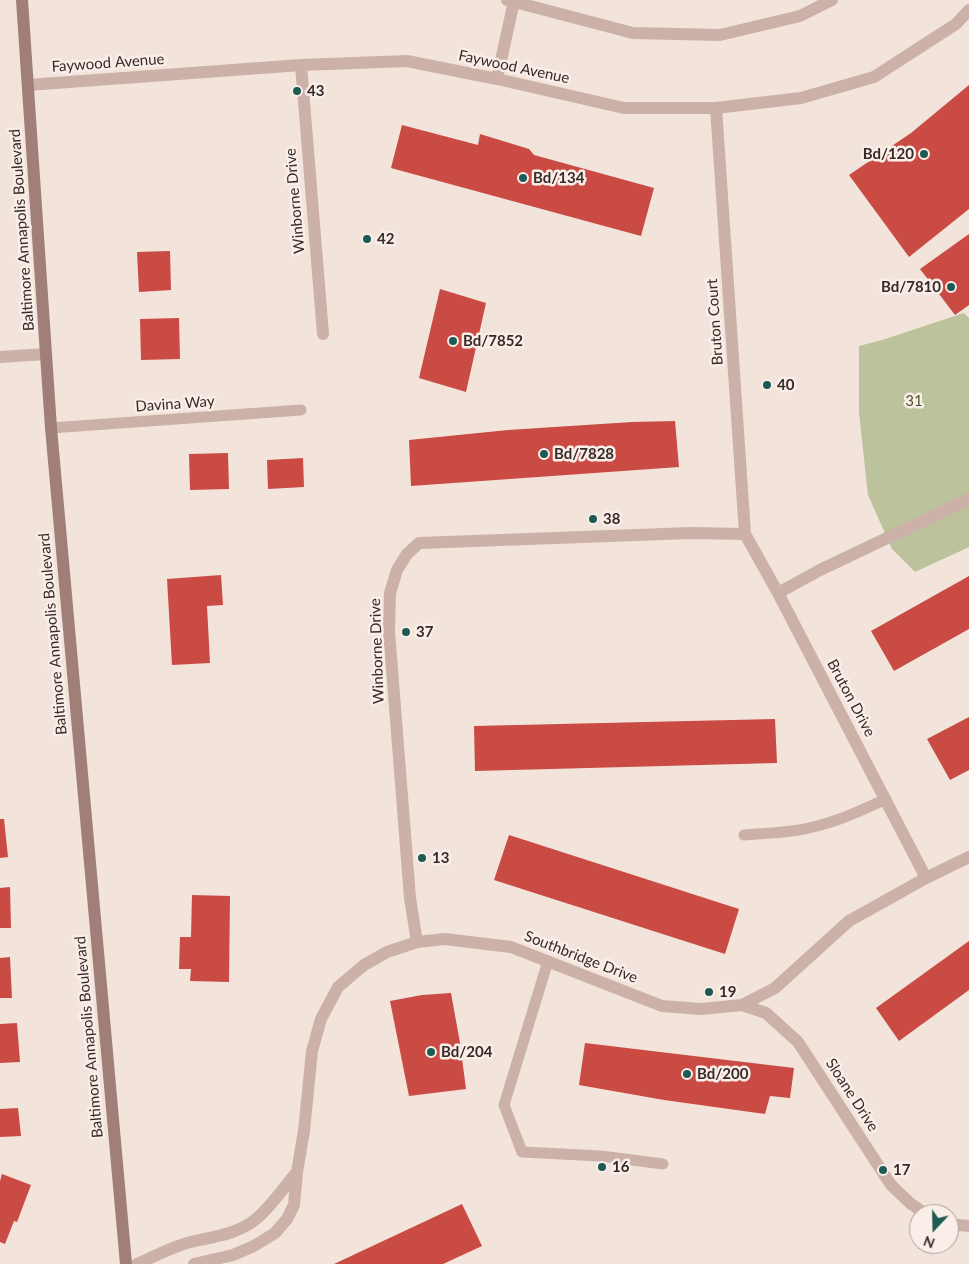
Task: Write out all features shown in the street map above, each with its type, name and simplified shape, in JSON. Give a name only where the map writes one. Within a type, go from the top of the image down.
[{"type":"main road","name":"Baltimore Annapolis Boulevard","points":[[22,0],[51,428],[126,1264]]},
{"type":"street","points":[[497,79],[510,1],[632,33],[720,35],[800,16],[832,0]]},
{"type":"street","name":"Faywood Avenue","points":[[28,85],[300,65],[407,61],[624,108],[716,108],[801,98],[874,77],[956,24],[969,10]]},
{"type":"street","name":"Winborne Drive","points":[[300,65],[322,334]]},
{"type":"street","name":"Bruton Court","points":[[716,108],[745,534]]},
{"type":"street","points":[[0,357],[46,354]]},
{"type":"street","points":[[778,593],[820,570],[969,498]]},
{"type":"street","name":"Winborne Drive","points":[[416,942],[410,898],[389,631],[390,593],[397,570],[407,554],[419,543],[692,533],[745,534]]},
{"type":"street","name":"Bruton Drive","points":[[745,534],[778,593],[926,878]]},
{"type":"street","name":"Southbridge Drive","points":[[194,1264],[233,1255],[254,1246],[275,1233],[287,1219],[294,1205],[312,1051],[321,1019],[338,986],[364,965],[387,952],[416,942],[445,939],[511,947],[662,1006],[701,1009],[742,1005],[775,988],[849,921],[926,878],[969,857]]},
{"type":"street","name":"Sloane Drive","points":[[742,1005],[766,1014],[798,1042],[891,1185],[911,1204]]},
{"type":"street","name":"Southbridge Drive","points":[[137,1264],[176,1247],[236,1230],[256,1220],[297,1172]]},
{"type":"lane","name":"Davina Way","points":[[51,428],[301,410]]},
{"type":"lane","points":[[744,835],[813,827],[846,817],[886,799]]},
{"type":"lane","points":[[548,961],[504,1105],[522,1152],[601,1156],[663,1164]]},
{"type":"green space","name":"31","points":[[964,313],[969,318],[969,547],[915,572],[892,549],[868,495],[859,413],[859,346]]},
{"type":"building","name":"Bd/120","points":[[969,85],[969,209],[909,257],[849,175],[911,133]]},
{"type":"building","name":"Bd/134","points":[[402,125],[478,145],[480,134],[529,149],[534,155],[654,188],[641,236],[391,168]]},
{"type":"building","name":"Bd/7810","points":[[969,234],[969,305],[955,315],[920,269]]},
{"type":"building","points":[[170,251],[171,290],[139,292],[137,252]]},
{"type":"building","name":"Bd/7852","points":[[440,289],[486,303],[466,392],[419,378]]},
{"type":"building","points":[[179,318],[180,359],[141,360],[140,319]]},
{"type":"building","name":"Bd/7828","points":[[675,421],[679,467],[411,486],[409,440],[508,430]]},
{"type":"building","points":[[228,453],[229,489],[190,490],[189,454]]},
{"type":"building","points":[[303,458],[304,487],[268,489],[267,460]]},
{"type":"building","points":[[221,575],[223,605],[207,606],[210,663],[172,665],[167,579]]},
{"type":"building","points":[[969,576],[969,629],[894,671],[871,631]]},
{"type":"building","points":[[969,717],[969,770],[950,780],[927,739]]},
{"type":"building","points":[[775,719],[777,763],[475,771],[474,726]]},
{"type":"building","points":[[0,819],[4,819],[8,857],[0,858]]},
{"type":"building","points":[[509,835],[739,909],[725,954],[494,880]]},
{"type":"building","points":[[10,887],[11,928],[0,928],[0,888]]},
{"type":"building","points":[[192,895],[230,896],[229,982],[190,981],[191,969],[179,969],[180,937],[191,937]]},
{"type":"building","points":[[969,941],[969,990],[899,1041],[876,1008]]},
{"type":"building","points":[[10,957],[12,998],[0,998],[0,958]]},
{"type":"building","name":"Bd/204","points":[[451,993],[466,1089],[409,1096],[390,1001],[422,995]]},
{"type":"building","points":[[17,1023],[20,1062],[0,1063],[0,1024]]},
{"type":"building","name":"Bd/200","points":[[585,1043],[794,1068],[790,1098],[770,1096],[765,1114],[664,1100],[579,1085]]},
{"type":"building","points":[[18,1108],[21,1136],[0,1137],[0,1109]]},
{"type":"building","points":[[2,1174],[31,1185],[17,1222],[14,1221],[5,1244],[0,1242],[0,1181]]},
{"type":"building","points":[[462,1204],[482,1246],[443,1264],[334,1264]]},
{"type":"place","name":"43","points":[[297,91]]},
{"type":"place","name":"Bd/120","points":[[924,154]]},
{"type":"place","name":"Bd/134","points":[[523,178]]},
{"type":"place","name":"42","points":[[367,239]]},
{"type":"place","name":"Bd/7810","points":[[951,287]]},
{"type":"place","name":"Bd/7852","points":[[453,341]]},
{"type":"place","name":"40","points":[[767,385]]},
{"type":"place","name":"Bd/7828","points":[[544,454]]},
{"type":"place","name":"38","points":[[593,519]]},
{"type":"place","name":"37","points":[[406,632]]},
{"type":"place","name":"13","points":[[422,858]]},
{"type":"place","name":"19","points":[[709,992]]},
{"type":"place","name":"Bd/204","points":[[431,1052]]},
{"type":"place","name":"Bd/200","points":[[687,1074]]},
{"type":"place","name":"16","points":[[602,1167]]},
{"type":"place","name":"17","points":[[883,1170]]}]
